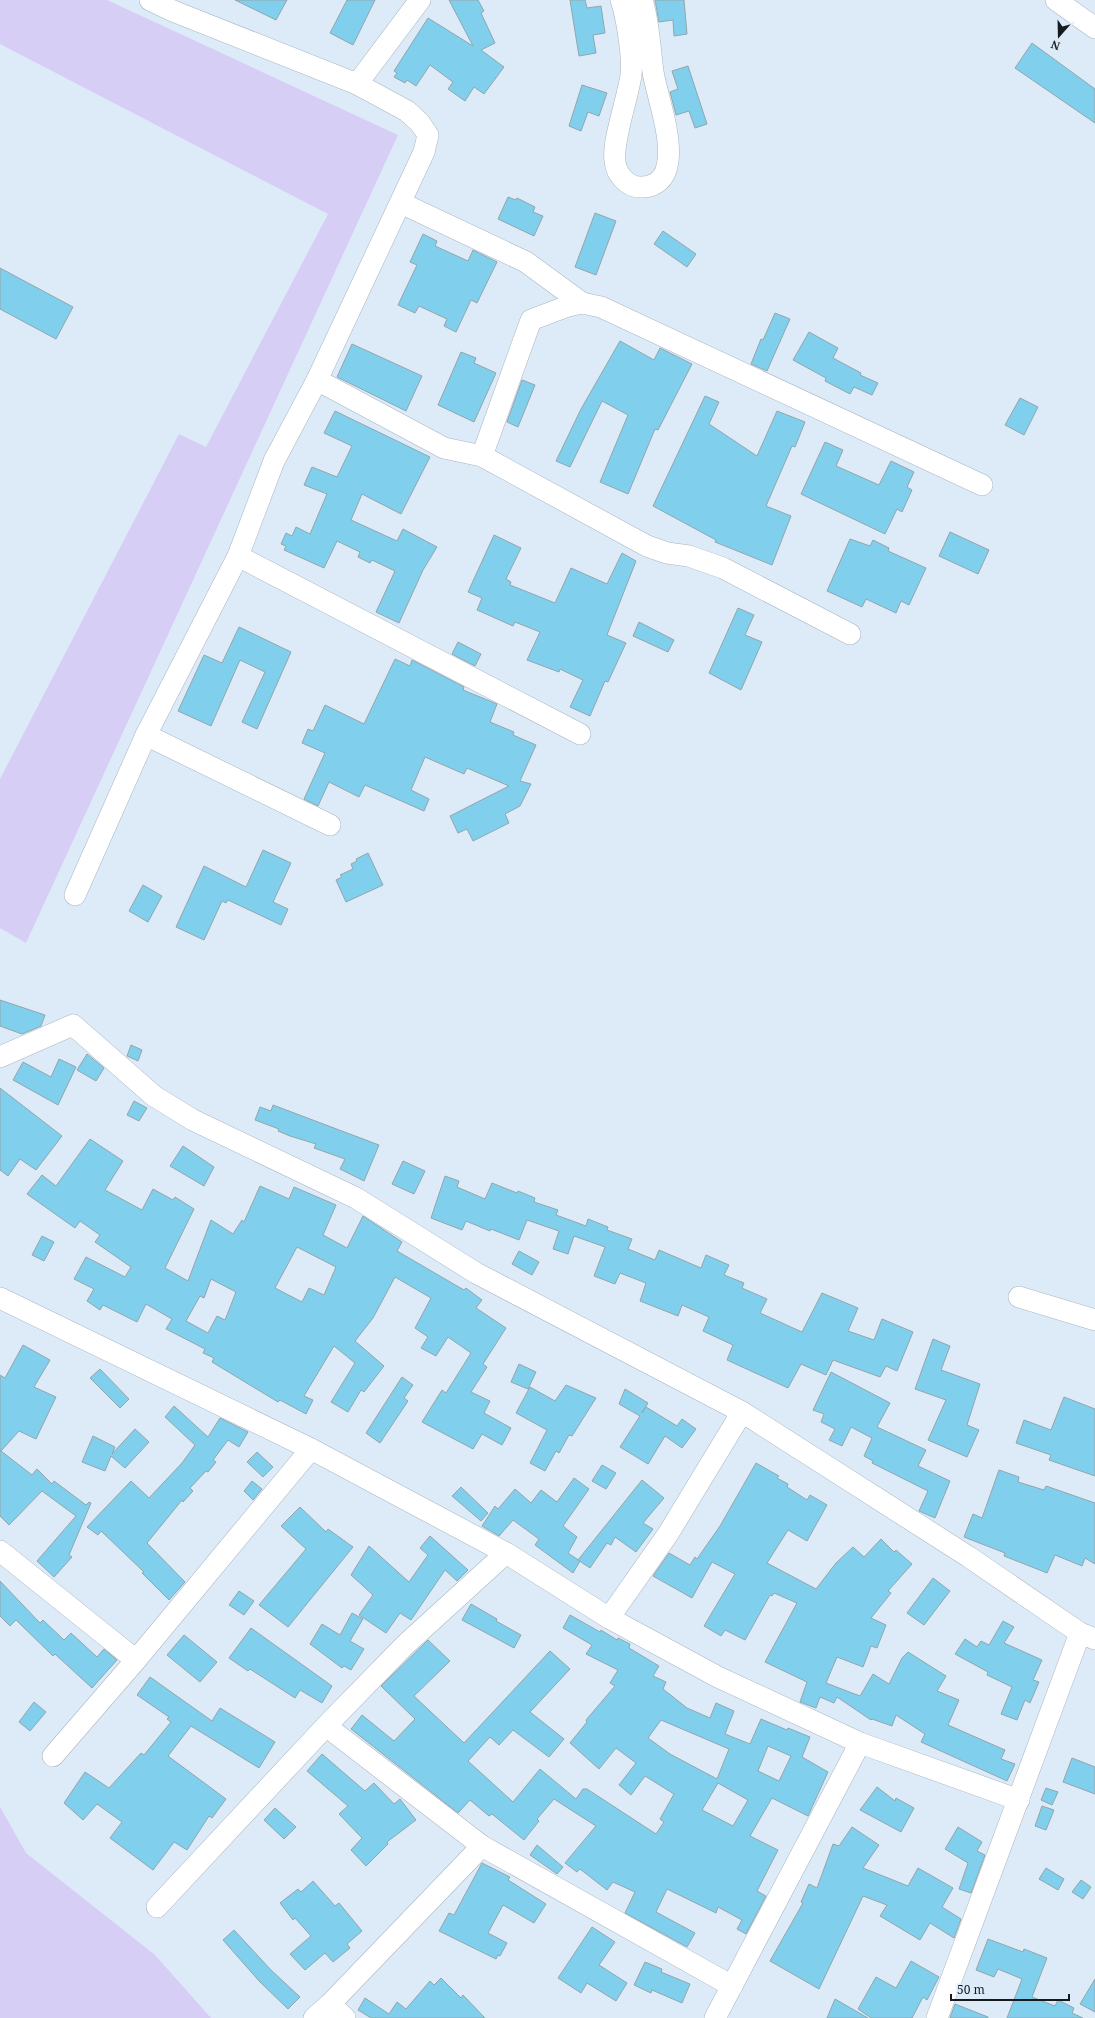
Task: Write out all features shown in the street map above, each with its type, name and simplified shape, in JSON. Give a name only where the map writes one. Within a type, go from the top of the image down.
[{"type":"street","points":[[75,895],[146,735],[238,556],[269,474],[317,380],[424,152],[428,135],[420,123],[407,111],[357,84],[177,6],[150,0]]},
{"type":"street","points":[[357,84],[420,0]]},
{"type":"street","points":[[621,0],[624,10],[631,74],[615,147],[614,161],[617,171],[625,181],[636,187],[649,188],[657,182],[665,172],[668,148],[653,74],[642,0]]},
{"type":"street","points":[[1056,0],[1095,28]]},
{"type":"street","points":[[400,203],[526,262],[582,303],[600,307],[982,485]]},
{"type":"street","points":[[482,456],[531,320],[568,306],[582,303]]},
{"type":"street","points":[[317,380],[444,448],[482,456],[647,546],[666,553],[689,556],[723,568],[850,634]]},
{"type":"street","points":[[238,556],[580,734]]},
{"type":"street","points":[[146,735],[330,825]]},
{"type":"street","points":[[0,1057],[73,1025],[154,1096],[193,1120],[356,1198],[476,1273],[742,1412],[969,1557],[1087,1636],[1019,1800],[937,2018]]},
{"type":"street","points":[[1019,1297],[1095,1320]]},
{"type":"street","points":[[0,1298],[311,1449],[506,1553],[609,1618],[718,1677],[860,1743],[1019,1800]]},
{"type":"street","points":[[609,1618],[668,1534],[742,1412]]},
{"type":"street","points":[[53,1756],[136,1660],[311,1449]]},
{"type":"street","points":[[0,1551],[136,1660]]},
{"type":"street","points":[[157,1907],[326,1726],[405,1645],[506,1553]]},
{"type":"street","points":[[326,1726],[482,1846],[732,1986]]},
{"type":"street","points":[[715,2018],[860,1743]]},
{"type":"street","points":[[314,2018],[330,2004],[482,1846]]},
{"type":"street","points":[[330,2004],[346,2018]]},
{"type":"shaded area","points":[[0,0],[107,0],[398,135],[26,943],[0,928],[0,779],[179,434],[206,447],[328,214],[0,44]]},
{"type":"shaded area","points":[[0,1807],[26,1853],[155,1955],[211,2018],[0,2018]]},
{"type":"building","points":[[235,0],[287,0],[276,20]]},
{"type":"building","points":[[347,0],[375,0],[353,45],[330,33]]},
{"type":"building","points":[[449,0],[478,0],[484,11],[481,13],[495,43],[481,50],[504,67],[484,94],[474,87],[465,101],[448,89],[453,82],[430,65],[416,86],[407,80],[405,83],[394,77],[397,73],[394,71],[428,18],[473,46]]},
{"type":"building","points":[[570,0],[585,0],[587,8],[601,6],[605,33],[593,35],[596,53],[579,56]]},
{"type":"building","points":[[655,0],[684,0],[687,34],[674,36],[673,20],[659,22]]},
{"type":"building","points":[[1032,43],[1095,89],[1095,123],[1015,68]]},
{"type":"building","points":[[688,66],[707,124],[695,128],[689,111],[676,115],[670,92],[678,89],[672,71]]},
{"type":"building","points":[[582,85],[607,93],[599,116],[588,112],[581,131],[569,126]]},
{"type":"building","points":[[508,197],[516,200],[517,198],[535,207],[533,212],[543,216],[534,236],[498,219]]},
{"type":"building","points":[[595,213],[616,221],[596,275],[575,267]]},
{"type":"building","points":[[663,231],[696,254],[687,267],[654,244]]},
{"type":"building","points":[[423,234],[437,241],[435,246],[468,261],[473,250],[497,262],[477,303],[471,300],[456,332],[444,326],[447,319],[419,306],[415,313],[398,305],[417,265],[410,262]]},
{"type":"building","points":[[0,268],[73,307],[56,339],[0,309]]},
{"type":"building","points":[[775,313],[790,319],[767,371],[751,364],[761,339],[763,340]]},
{"type":"building","points":[[809,332],[838,348],[833,358],[861,373],[860,375],[878,383],[872,395],[854,387],[850,394],[825,381],[826,378],[793,360]]},
{"type":"building","points":[[620,341],[654,360],[660,348],[692,364],[658,430],[655,429],[628,494],[600,482],[628,415],[602,401],[570,467],[556,461],[581,409]]},
{"type":"building","points":[[352,344],[422,376],[406,411],[337,377]]},
{"type":"building","points":[[461,352],[476,358],[474,363],[496,373],[474,422],[438,405]]},
{"type":"building","points":[[522,380],[535,385],[518,427],[507,422]]},
{"type":"building","points":[[705,396],[719,402],[709,424],[757,456],[777,411],[805,422],[795,447],[792,446],[766,506],[791,516],[772,565],[715,542],[716,540],[653,506]]},
{"type":"building","points":[[1020,398],[1038,407],[1024,435],[1005,425]]},
{"type":"building","points":[[335,411],[430,457],[401,514],[362,494],[351,520],[397,541],[403,529],[437,547],[423,570],[399,623],[376,612],[395,571],[372,560],[370,563],[358,557],[360,552],[337,541],[324,568],[284,550],[286,546],[281,544],[286,533],[292,536],[296,527],[310,534],[327,494],[304,485],[312,467],[337,477],[352,446],[324,433]]},
{"type":"building","points":[[825,442],[843,450],[836,466],[879,485],[891,461],[914,472],[907,487],[912,490],[902,512],[897,509],[885,534],[801,494]]},
{"type":"building","points":[[950,532],[989,550],[978,574],[939,556]]},
{"type":"building","points":[[494,535],[521,548],[506,579],[511,582],[510,585],[555,603],[571,568],[607,584],[622,553],[636,561],[607,635],[626,643],[608,682],[605,681],[590,716],[570,707],[583,680],[560,669],[559,672],[527,660],[540,632],[515,622],[513,626],[477,610],[482,598],[468,592]]},
{"type":"building","points":[[850,539],[870,546],[873,540],[889,548],[888,551],[926,568],[909,605],[901,601],[896,613],[866,599],[862,607],[827,591]]},
{"type":"building","points":[[738,608],[754,615],[745,635],[762,642],[741,690],[709,673]]},
{"type":"building","points":[[639,622],[674,640],[668,652],[633,636]]},
{"type":"building","points":[[239,627],[291,652],[257,729],[242,722],[265,672],[240,660],[211,726],[178,711],[204,655],[222,663]]},
{"type":"building","points":[[458,642],[481,654],[475,666],[452,654]]},
{"type":"building","points":[[395,659],[410,666],[412,660],[464,687],[463,690],[497,704],[490,722],[514,732],[513,735],[536,745],[520,781],[531,784],[520,806],[505,814],[509,823],[473,841],[467,829],[458,833],[450,816],[509,786],[467,768],[464,774],[425,757],[411,790],[429,799],[424,811],[365,785],[359,797],[329,782],[318,806],[304,799],[325,753],[302,743],[308,729],[313,731],[325,705],[364,724]]},
{"type":"building","points":[[263,850],[291,863],[273,902],[288,909],[281,925],[228,900],[226,903],[222,901],[204,940],[176,927],[204,866],[246,887]]},
{"type":"building","points":[[368,853],[383,885],[346,902],[336,880],[342,877],[340,875],[353,869],[351,864],[357,861],[356,859]]},
{"type":"building","points":[[143,885],[162,896],[148,922],[129,911]]},
{"type":"building","points":[[0,1000],[45,1015],[41,1026],[22,1034],[0,1026]]},
{"type":"building","points":[[131,1045],[142,1050],[138,1061],[127,1056]]},
{"type":"building","points":[[87,1054],[104,1068],[96,1081],[77,1070]]},
{"type":"building","points":[[59,1059],[76,1067],[58,1105],[13,1080],[23,1062],[51,1077]]},
{"type":"building","points":[[0,1088],[62,1136],[36,1170],[20,1159],[8,1176],[0,1170]]},
{"type":"building","points":[[134,1101],[147,1108],[139,1121],[127,1115]]},
{"type":"building","points":[[273,1105],[379,1145],[364,1181],[340,1169],[345,1159],[314,1148],[316,1144],[290,1136],[278,1131],[279,1129],[255,1120],[260,1107],[271,1111]]},
{"type":"building","points":[[90,1139],[123,1161],[105,1190],[142,1210],[153,1189],[173,1200],[175,1197],[194,1209],[165,1268],[188,1281],[211,1220],[233,1234],[242,1220],[244,1222],[260,1186],[289,1199],[294,1187],[336,1205],[323,1235],[347,1248],[363,1216],[402,1242],[397,1251],[464,1290],[466,1288],[482,1300],[476,1308],[506,1328],[483,1364],[487,1367],[471,1392],[490,1401],[484,1413],[511,1428],[502,1445],[482,1434],[473,1449],[422,1422],[442,1390],[446,1393],[471,1353],[448,1337],[436,1356],[421,1348],[428,1337],[415,1328],[431,1298],[395,1277],[373,1318],[355,1341],[384,1366],[364,1392],[361,1390],[348,1412],[331,1402],[355,1363],[334,1346],[304,1396],[313,1400],[306,1414],[280,1400],[278,1402],[212,1362],[214,1358],[203,1353],[205,1349],[166,1329],[172,1319],[146,1304],[137,1322],[103,1305],[100,1310],[87,1301],[94,1289],[74,1279],[86,1257],[125,1277],[131,1267],[95,1242],[100,1235],[80,1221],[75,1228],[27,1194],[42,1175],[56,1186]],"holes":[[[297,1247],[336,1267],[324,1295],[309,1288],[302,1302],[275,1288]],[[211,1279],[236,1292],[225,1320],[217,1316],[208,1333],[186,1321],[200,1296],[204,1298]]]},
{"type":"building","points":[[183,1146],[214,1167],[204,1186],[170,1166]]},
{"type":"building","points":[[403,1161],[425,1171],[414,1194],[392,1184]]},
{"type":"building","points":[[445,1176],[459,1181],[457,1187],[485,1199],[492,1183],[517,1193],[518,1191],[535,1198],[534,1202],[558,1210],[556,1215],[586,1226],[588,1219],[608,1227],[607,1230],[632,1239],[628,1249],[655,1260],[659,1250],[701,1268],[706,1255],[729,1265],[724,1275],[744,1283],[742,1288],[767,1299],[760,1313],[802,1332],[822,1293],[858,1308],[848,1331],[874,1340],[882,1319],[913,1332],[897,1371],[886,1366],[880,1377],[833,1360],[826,1375],[801,1364],[788,1388],[727,1360],[733,1345],[703,1331],[709,1317],[682,1305],[678,1316],[640,1301],[646,1283],[620,1273],[615,1284],[594,1276],[605,1247],[574,1236],[568,1254],[553,1249],[559,1231],[527,1220],[519,1240],[491,1229],[490,1231],[466,1221],[462,1230],[431,1218]]},
{"type":"building","points":[[42,1236],[54,1242],[44,1261],[32,1255]]},
{"type":"building","points":[[519,1251],[539,1262],[532,1275],[512,1264]]},
{"type":"building","points":[[933,1339],[950,1346],[941,1370],[980,1384],[967,1425],[979,1430],[967,1457],[928,1440],[946,1400],[915,1389]]},
{"type":"building","points":[[23,1345],[50,1360],[34,1387],[56,1397],[36,1439],[19,1431],[1,1451],[32,1475],[37,1469],[52,1484],[54,1481],[86,1505],[89,1502],[91,1503],[69,1555],[72,1557],[54,1577],[37,1561],[76,1516],[42,1491],[9,1525],[0,1516],[0,1375],[5,1378]]},
{"type":"building","points":[[519,1364],[536,1372],[528,1389],[511,1382]]},
{"type":"building","points":[[100,1369],[129,1399],[120,1408],[90,1378]]},
{"type":"building","points":[[831,1372],[890,1403],[877,1427],[926,1450],[918,1466],[950,1481],[935,1518],[919,1511],[928,1491],[872,1463],[873,1461],[864,1456],[872,1438],[851,1427],[842,1446],[829,1440],[835,1429],[821,1422],[824,1414],[813,1410]]},
{"type":"building","points":[[402,1377],[413,1385],[404,1398],[408,1401],[380,1443],[366,1433]]},
{"type":"building","points":[[566,1385],[596,1398],[572,1436],[569,1435],[559,1453],[556,1451],[545,1471],[530,1463],[547,1430],[516,1413],[530,1387],[555,1401]]},
{"type":"building","points":[[625,1389],[648,1403],[642,1413],[646,1407],[677,1426],[682,1419],[696,1429],[682,1448],[665,1436],[648,1464],[620,1447],[640,1416],[619,1404]]},
{"type":"building","points":[[1064,1397],[1095,1409],[1095,1476],[1049,1460],[1051,1455],[1016,1443],[1024,1420],[1051,1430]]},
{"type":"building","points":[[174,1406],[208,1437],[220,1418],[248,1432],[239,1447],[228,1440],[213,1460],[216,1462],[208,1472],[206,1471],[190,1488],[193,1491],[183,1502],[182,1500],[147,1543],[185,1582],[169,1600],[142,1573],[144,1572],[101,1531],[98,1535],[87,1527],[131,1481],[149,1498],[182,1463],[195,1445],[165,1417]]},
{"type":"building","points":[[135,1429],[149,1442],[125,1468],[111,1456],[105,1471],[82,1462],[93,1436],[115,1447],[112,1454]]},
{"type":"building","points":[[257,1452],[273,1467],[263,1477],[247,1462]]},
{"type":"building","points":[[756,1463],[779,1476],[777,1478],[788,1484],[787,1487],[807,1500],[810,1495],[827,1505],[807,1541],[788,1530],[767,1563],[816,1589],[836,1563],[853,1547],[864,1557],[881,1539],[894,1552],[896,1550],[912,1564],[888,1591],[891,1593],[871,1618],[886,1625],[877,1648],[871,1646],[863,1667],[837,1657],[826,1683],[860,1696],[873,1674],[889,1684],[902,1658],[908,1652],[946,1676],[937,1691],[959,1700],[948,1725],[1005,1750],[1001,1759],[1015,1764],[1007,1781],[921,1742],[925,1734],[896,1715],[892,1726],[872,1719],[871,1720],[837,1697],[834,1703],[820,1697],[816,1708],[800,1702],[807,1682],[765,1662],[797,1603],[774,1593],[772,1596],[770,1595],[745,1640],[725,1630],[721,1636],[704,1626],[735,1574],[712,1562],[692,1598],[653,1576],[669,1553],[690,1565],[695,1557],[697,1559],[720,1526]]},
{"type":"building","points":[[602,1465],[616,1473],[606,1489],[592,1481]]},
{"type":"building","points":[[999,1470],[1019,1477],[1018,1482],[1044,1490],[1046,1486],[1095,1503],[1095,1564],[1085,1558],[1082,1566],[1055,1555],[1047,1573],[1004,1556],[1005,1553],[964,1537],[973,1514],[982,1518]]},
{"type":"building","points":[[574,1478],[589,1489],[563,1526],[577,1537],[568,1553],[580,1561],[573,1573],[535,1545],[539,1539],[513,1520],[499,1536],[482,1526],[495,1506],[498,1509],[515,1489],[531,1503],[541,1490],[557,1502]]},
{"type":"building","points":[[642,1480],[664,1498],[643,1523],[653,1529],[636,1552],[615,1537],[611,1545],[607,1543],[590,1568],[578,1560]]},
{"type":"building","points":[[252,1481],[262,1489],[253,1500],[244,1491]]},
{"type":"building","points":[[461,1487],[488,1513],[481,1521],[452,1496]]},
{"type":"building","points":[[300,1507],[326,1532],[328,1529],[353,1547],[288,1627],[259,1605],[306,1549],[281,1526]]},
{"type":"building","points":[[430,1536],[468,1570],[457,1581],[445,1570],[411,1620],[400,1613],[386,1633],[359,1615],[373,1595],[351,1575],[369,1546],[409,1582],[428,1555],[420,1548]]},
{"type":"building","points":[[933,1578],[950,1591],[924,1625],[907,1613]]},
{"type":"building","points":[[0,1581],[40,1623],[43,1620],[64,1640],[71,1633],[97,1657],[104,1649],[117,1660],[92,1688],[55,1654],[53,1656],[16,1620],[10,1626],[0,1616]]},
{"type":"building","points":[[239,1591],[254,1601],[244,1615],[229,1605]]},
{"type":"building","points":[[471,1604],[497,1619],[496,1621],[521,1635],[514,1648],[462,1620]]},
{"type":"building","points":[[352,1613],[363,1619],[350,1641],[364,1649],[351,1670],[344,1666],[342,1668],[310,1644],[322,1624],[340,1635]]},
{"type":"building","points":[[570,1615],[600,1632],[601,1630],[617,1640],[618,1638],[630,1644],[629,1648],[659,1666],[653,1676],[666,1682],[663,1689],[687,1708],[710,1718],[716,1703],[734,1711],[725,1734],[750,1744],[761,1719],[787,1730],[788,1728],[810,1737],[802,1757],[828,1772],[808,1816],[772,1798],[750,1836],[778,1850],[757,1891],[766,1896],[746,1934],[737,1929],[742,1920],[718,1907],[716,1913],[667,1889],[656,1912],[695,1933],[687,1947],[625,1913],[635,1892],[613,1882],[607,1890],[580,1869],[577,1872],[565,1863],[596,1826],[554,1799],[537,1819],[539,1821],[524,1840],[492,1814],[489,1816],[470,1800],[458,1813],[351,1729],[362,1715],[394,1741],[415,1719],[381,1686],[428,1640],[450,1661],[414,1696],[464,1743],[550,1651],[570,1669],[530,1712],[564,1739],[549,1757],[513,1730],[499,1745],[490,1737],[468,1761],[513,1802],[540,1769],[576,1799],[583,1789],[587,1789],[656,1834],[664,1822],[660,1819],[674,1794],[645,1776],[631,1795],[619,1785],[636,1763],[616,1748],[599,1769],[570,1743],[587,1722],[586,1720],[615,1686],[610,1683],[618,1670],[586,1654],[592,1645],[563,1628]],"holes":[[[661,1720],[729,1749],[717,1779],[670,1754],[648,1738]],[[768,1746],[791,1756],[779,1781],[758,1771]],[[718,1783],[748,1800],[733,1826],[702,1810]]]},
{"type":"building","points":[[1003,1621],[1014,1627],[1004,1643],[1042,1660],[1033,1680],[1039,1682],[1030,1703],[1025,1700],[1017,1720],[1001,1714],[1012,1687],[987,1675],[988,1672],[955,1654],[965,1639],[977,1647],[981,1641],[989,1645]]},
{"type":"building","points":[[251,1628],[332,1686],[322,1703],[300,1690],[295,1698],[250,1669],[248,1671],[229,1658]]},
{"type":"building","points":[[184,1635],[217,1662],[200,1682],[167,1655]]},
{"type":"building","points":[[150,1677],[212,1721],[220,1708],[275,1742],[259,1768],[191,1726],[168,1756],[226,1799],[212,1818],[209,1816],[187,1850],[174,1842],[153,1870],[110,1838],[122,1822],[97,1804],[83,1820],[64,1803],[85,1772],[109,1788],[141,1753],[144,1755],[171,1722],[167,1719],[169,1717],[137,1695]]},
{"type":"building","points":[[34,1702],[46,1712],[30,1731],[19,1722]]},
{"type":"building","points":[[322,1754],[365,1791],[374,1783],[394,1804],[400,1799],[416,1820],[387,1842],[388,1844],[366,1866],[351,1850],[362,1838],[339,1814],[348,1806],[307,1771]]},
{"type":"building","points":[[1072,1758],[1095,1767],[1095,1794],[1063,1782]]},
{"type":"building","points":[[877,1787],[895,1801],[896,1798],[914,1808],[901,1832],[860,1810]]},
{"type":"building","points":[[1046,1788],[1058,1792],[1052,1805],[1041,1800]]},
{"type":"building","points":[[1042,1806],[1054,1810],[1046,1830],[1035,1826]]},
{"type":"building","points":[[275,1808],[296,1827],[284,1839],[264,1820]]},
{"type":"building","points":[[852,1827],[879,1845],[863,1868],[908,1886],[918,1868],[953,1888],[942,1907],[961,1919],[954,1938],[930,1923],[920,1940],[880,1916],[887,1905],[863,1896],[819,1989],[770,1961],[803,1903],[801,1902],[809,1884],[817,1888],[833,1844],[839,1846]]},
{"type":"building","points":[[958,1827],[982,1842],[977,1851],[985,1855],[971,1893],[959,1889],[968,1863],[945,1849]]},
{"type":"building","points":[[537,1845],[563,1867],[557,1874],[530,1855]]},
{"type":"building","points":[[482,1863],[510,1877],[508,1880],[546,1904],[534,1923],[503,1905],[488,1933],[507,1943],[500,1956],[498,1955],[496,1959],[439,1931],[449,1913],[454,1915]]},
{"type":"building","points":[[1046,1868],[1064,1879],[1058,1890],[1039,1879]]},
{"type":"building","points":[[1081,1880],[1091,1887],[1083,1899],[1072,1892]]},
{"type":"building","points":[[313,1881],[335,1906],[339,1903],[362,1931],[347,1944],[350,1948],[333,1962],[325,1953],[305,1970],[290,1954],[311,1936],[295,1918],[293,1920],[280,1903],[298,1889],[301,1892]]},
{"type":"building","points":[[592,1927],[615,1942],[599,1965],[627,1983],[616,2001],[587,1983],[581,1993],[558,1978]]},
{"type":"building","points":[[234,1930],[271,1970],[300,1997],[288,2009],[260,1982],[223,1940]]},
{"type":"building","points":[[988,1939],[1023,1952],[1024,1949],[1047,1958],[1032,1997],[1055,2006],[1058,2000],[1074,2008],[1072,2013],[1083,2018],[1007,2018],[1022,1979],[998,1969],[994,1977],[976,1970]]},
{"type":"building","points":[[911,1961],[939,1977],[927,2000],[923,1997],[912,2018],[871,2018],[858,2009],[876,1977],[896,1988]]},
{"type":"building","points":[[645,1962],[662,1969],[661,1972],[690,1984],[682,2003],[652,1990],[651,1993],[634,1985]]},
{"type":"building","points":[[441,1978],[461,1998],[463,1995],[485,2018],[371,2018],[358,2010],[365,1998],[389,2014],[397,2002],[406,2009],[430,1981],[434,1985]]},
{"type":"building","points":[[1095,1979],[1095,2012],[1080,2004]]},
{"type":"building","points":[[835,1999],[868,2018],[827,2018]]},
{"type":"building","points":[[955,2004],[988,2017],[988,2018],[950,2018]]}]
